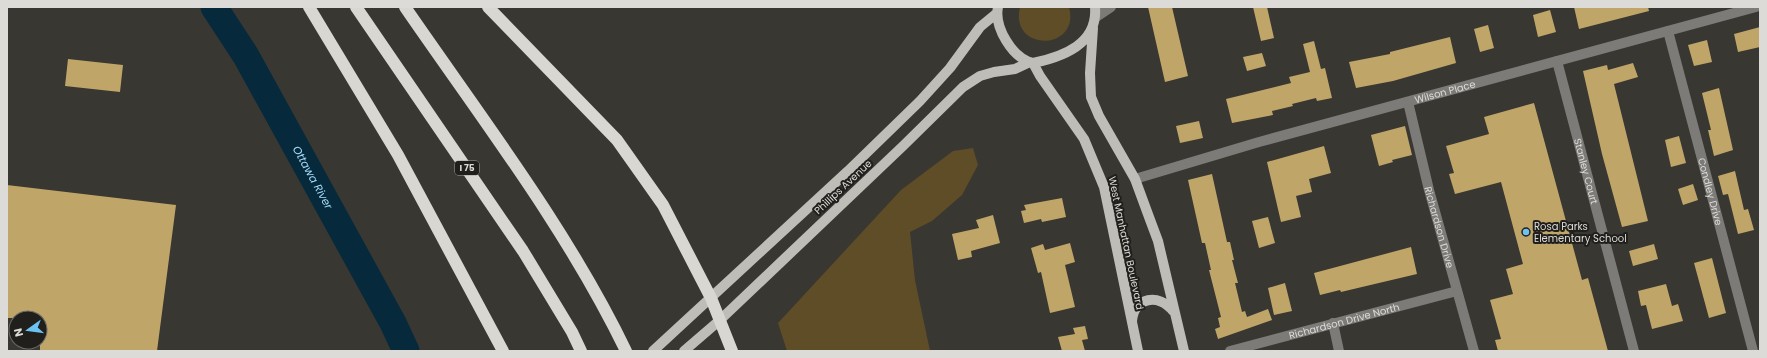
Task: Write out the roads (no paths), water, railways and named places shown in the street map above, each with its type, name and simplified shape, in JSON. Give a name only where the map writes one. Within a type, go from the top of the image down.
[{"type":"highway","points":[[309,7],[398,155],[503,351]]},
{"type":"highway","name":"I 75","points":[[356,7],[523,251],[572,332],[581,351]]},
{"type":"highway","points":[[405,7],[538,199],[604,306],[626,351]]},
{"type":"highway","points":[[488,7],[617,140],[663,206],[711,298],[732,351]]},
{"type":"main road","points":[[653,351],[848,171],[920,101],[950,68],[980,26],[997,10]]},
{"type":"main road","points":[[997,10],[1001,30],[1009,44],[1018,54],[1031,62]]},
{"type":"main road","points":[[1093,28],[1095,12]]},
{"type":"main road","name":"Phillips Avenue","points":[[684,351],[720,320],[963,87],[980,76],[1015,69],[1031,62],[1060,57],[1072,50],[1093,28]]},
{"type":"main road","name":"West Manhattan Boulevard","points":[[1093,28],[1090,74],[1091,97],[1099,116],[1135,179],[1158,241],[1173,311],[1184,351]]},
{"type":"main road","name":"West Manhattan Boulevard","points":[[1031,62],[1084,139],[1104,187],[1138,351]]},
{"type":"main road","points":[[1132,323],[1136,309],[1148,300],[1162,301],[1173,311]]},
{"type":"street","points":[[1095,12],[1110,7]]},
{"type":"street","name":"Wilson Place","points":[[1135,179],[1408,102],[1756,7]]},
{"type":"street","name":"Condley Drive","points":[[1668,31],[1754,351]]},
{"type":"street","name":"Stanley Court","points":[[1557,61],[1634,351]]},
{"type":"street","name":"Richardson Drive","points":[[1408,102],[1429,190],[1474,351]]},
{"type":"street","name":"Richardson Drive North","points":[[1230,351],[1457,291]]},
{"type":"street","points":[[1333,324],[1339,351]]},
{"type":"waterway","name":"Ottawa River","points":[[214,7],[246,56],[393,323],[406,351]]},
{"type":"place","name":"Rosa Parks Elementary School","points":[[1526,232]]}]
